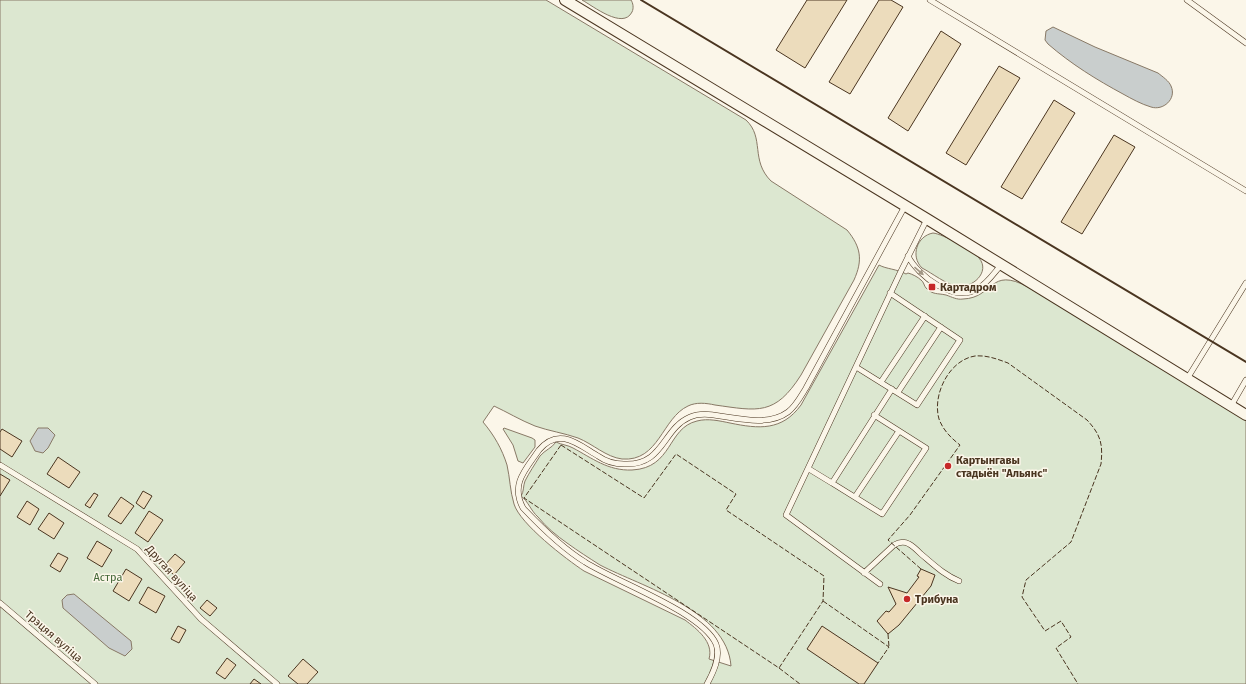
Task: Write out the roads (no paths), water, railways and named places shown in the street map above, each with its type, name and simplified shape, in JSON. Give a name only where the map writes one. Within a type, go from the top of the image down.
[{"type":"street","points":[[565,0],[927,219],[1246,415]]},
{"type":"lane","points":[[930,0],[1246,191]]},
{"type":"lane","points":[[1187,0],[1246,43]]},
{"type":"lane","points":[[707,684],[718,658],[716,645],[702,626],[657,599],[605,574],[584,562],[566,548],[523,508],[517,491],[520,479],[526,468],[543,446],[547,442],[556,439],[562,438],[570,440],[598,457],[610,462],[635,464],[645,461],[653,456],[675,428],[690,417],[713,415],[760,420],[775,418],[788,412],[806,388],[905,206]]},
{"type":"lane","points":[[880,584],[786,515],[809,469],[890,293],[927,219]]},
{"type":"lane","points":[[908,256],[912,264],[926,277],[946,290],[960,294],[976,290],[983,285],[1001,265]]},
{"type":"lane","points":[[1187,379],[1246,283]]},
{"type":"lane","points":[[856,368],[898,392],[917,405],[960,340],[890,293]]},
{"type":"lane","points":[[880,382],[925,316]]},
{"type":"lane","points":[[898,392],[942,327]]},
{"type":"lane","points":[[1231,406],[1246,380]]},
{"type":"lane","points":[[832,483],[892,389]]},
{"type":"lane","points":[[809,469],[882,514],[926,448],[874,415]]},
{"type":"lane","points":[[855,497],[899,431]]},
{"type":"lane","name":"Другая вуліца","points":[[0,465],[137,549],[201,619],[277,684]]},
{"type":"lane","points":[[864,573],[894,546],[898,543],[904,542],[914,547],[941,571],[959,581]]},
{"type":"lane","name":"Трэцяя вуліца","points":[[0,603],[95,684]]},
{"type":"place","name":"Картадром","points":[[932,287]]},
{"type":"place","name":"Картынгавы стадыён \"Альянс\"","points":[[948,466]]},
{"type":"place","name":"Трибуна","points":[[907,599]]},
{"type":"park label","name":"Астра","points":[[108,577]]}]
